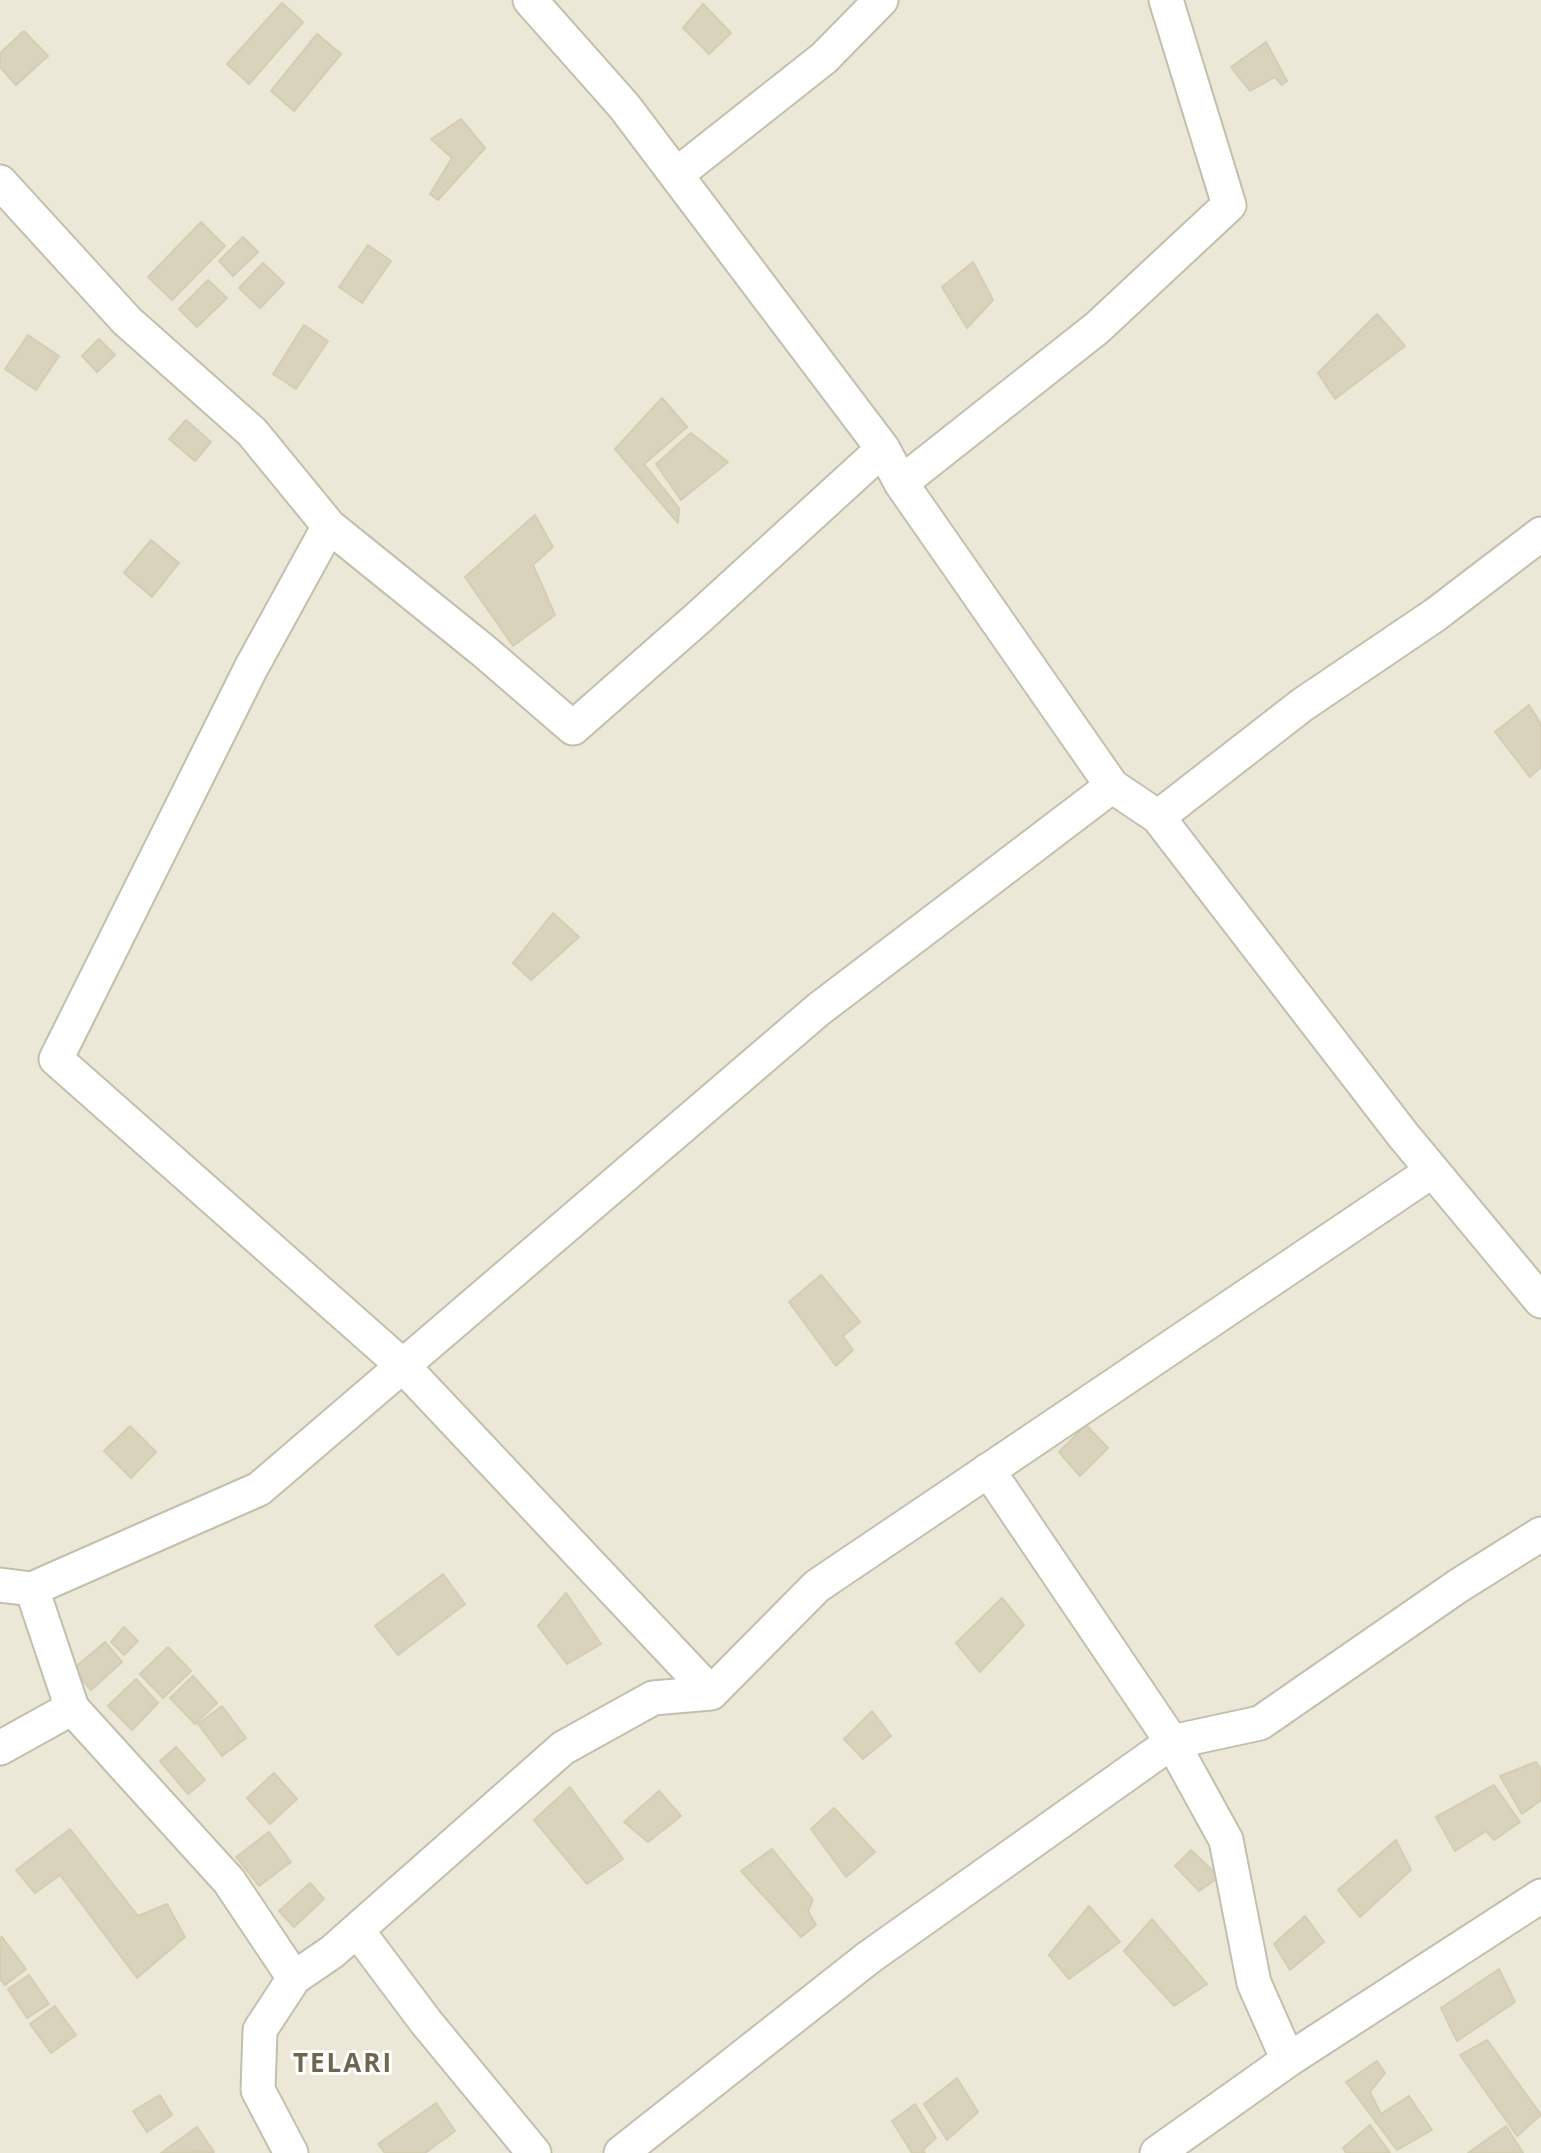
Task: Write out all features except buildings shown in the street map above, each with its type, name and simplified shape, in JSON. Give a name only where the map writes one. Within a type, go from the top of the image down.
[{"type":"street","points":[[530,0],[624,106],[883,449],[901,483],[1112,786],[1158,817],[1432,1171],[1541,1301]]},
{"type":"street","points":[[676,175],[824,58],[881,0]]},
{"type":"street","points":[[901,483],[1097,328],[1229,205],[1167,0]]},
{"type":"street","points":[[0,182],[127,321],[252,432],[330,526],[485,652],[573,728],[883,449]]},
{"type":"street","points":[[330,526],[251,668],[56,1059],[402,1365],[711,1693]]},
{"type":"street","points":[[1158,817],[1302,705],[1435,615],[1541,534]]},
{"type":"street","points":[[0,1585],[32,1589],[259,1489],[819,1009],[1112,786]]},
{"type":"street","points":[[291,2153],[258,2090],[260,2030],[294,1978],[332,1952],[563,1748],[653,1698],[711,1693],[817,1586],[1432,1171]]},
{"type":"street","points":[[988,1470],[1172,1742],[1226,1840],[1254,1983],[1287,2060]]},
{"type":"street","points":[[621,2153],[868,1958],[1172,1742],[1260,1723],[1458,1586],[1541,1534]]},
{"type":"street","points":[[32,1589],[72,1708],[229,1881],[294,1978]]},
{"type":"street","points":[[0,1748],[72,1708]]},
{"type":"street","points":[[1157,2153],[1287,2060],[1541,1896]]},
{"type":"street","points":[[357,1930],[426,2022],[534,2153]]},
{"type":"shaded area","points":[[0,0],[1541,0],[1541,2153],[0,2153]]},
{"type":"district","name":"TELARI","points":[[343,2065]]}]
